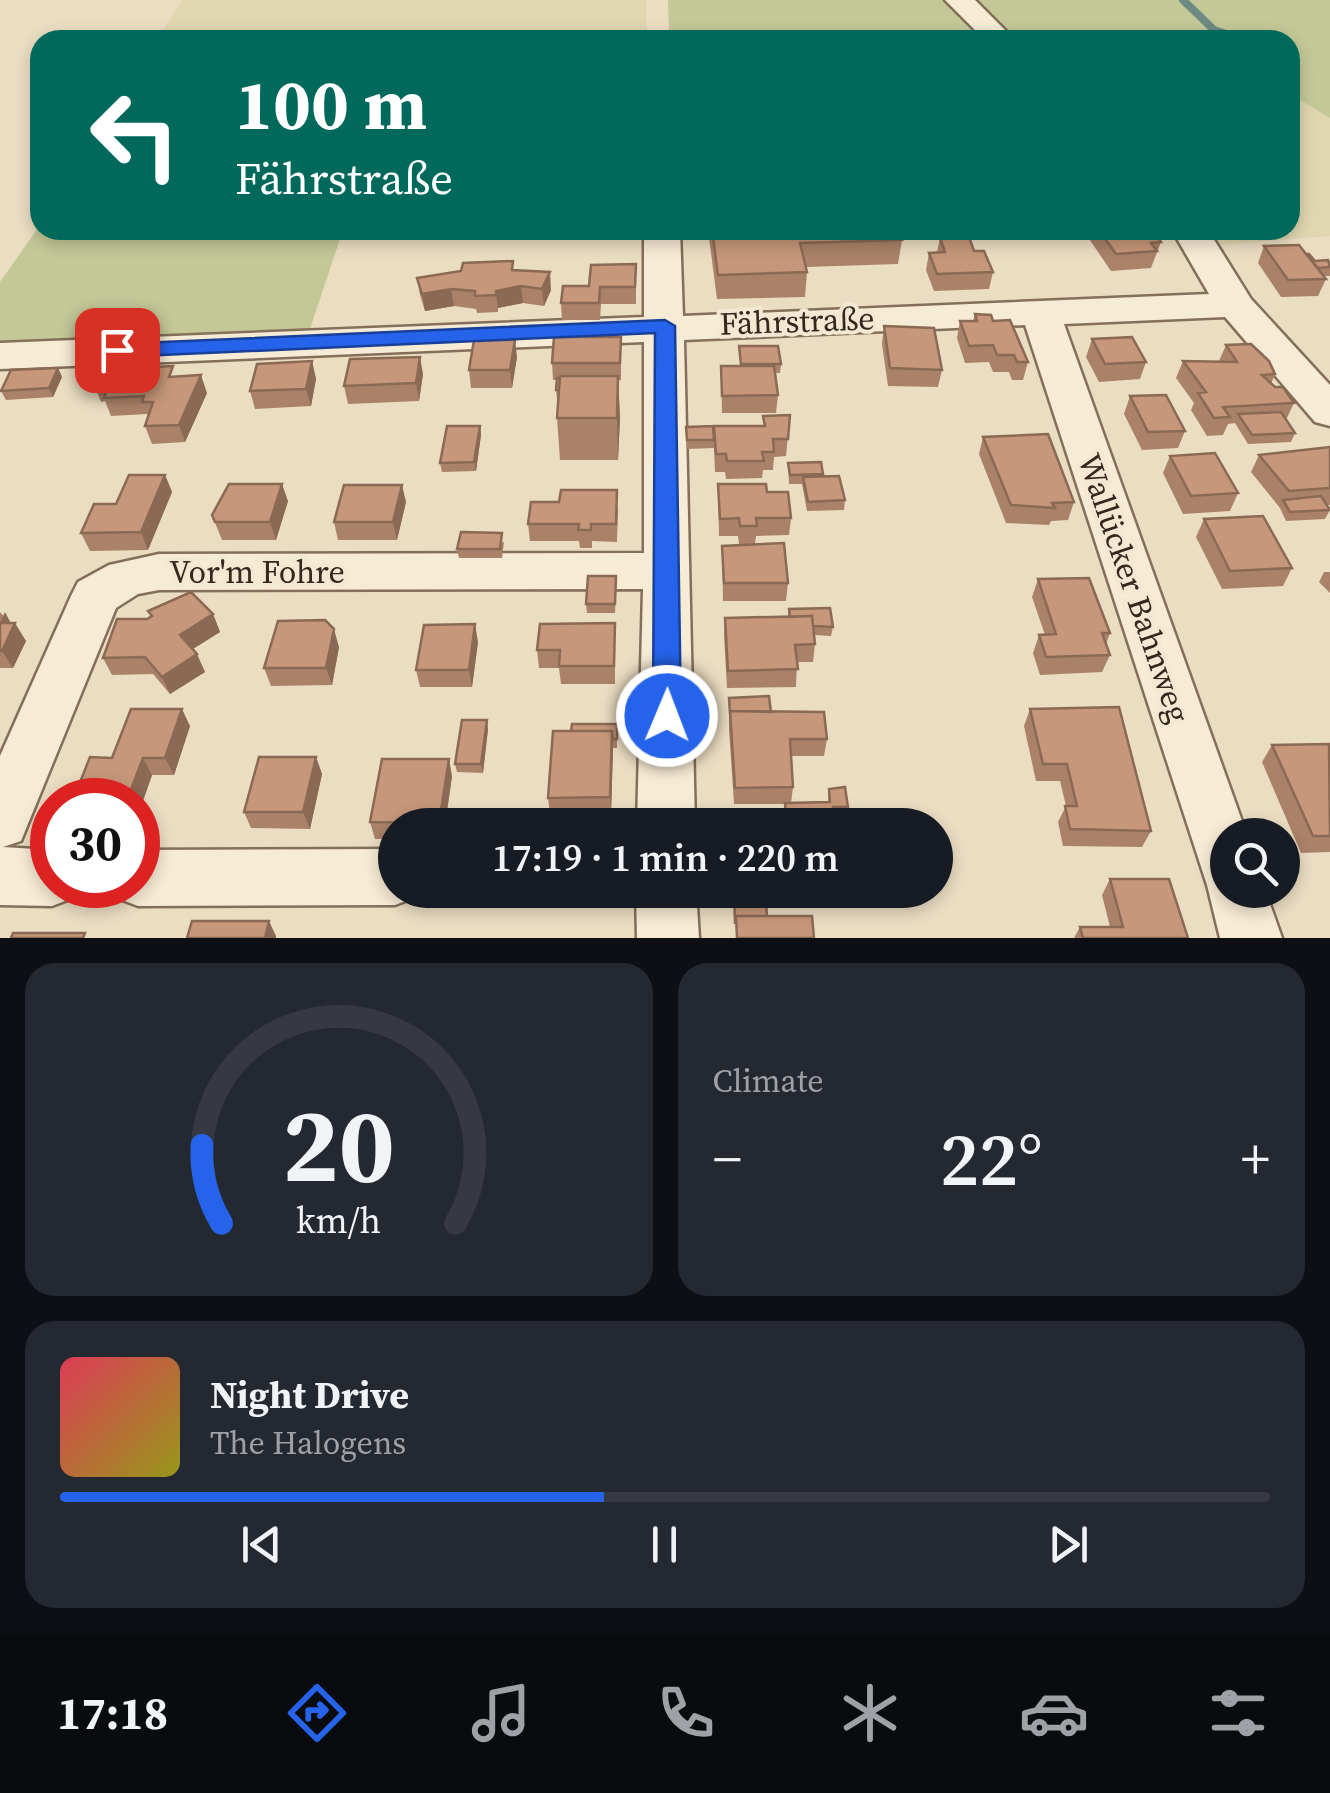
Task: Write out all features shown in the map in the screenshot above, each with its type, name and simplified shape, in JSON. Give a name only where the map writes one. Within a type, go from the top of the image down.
[{"type":"street","points":[[959,0],[991,30]]},
{"type":"street","points":[[662,240],[668,571],[666,808]]},
{"type":"street","points":[[1196,240],[1235,305],[1322,394]]},
{"type":"street","name":"Fährstraße","points":[[0,356],[1040,310],[1235,305]]},
{"type":"street","name":"Wallücker Bahnweg","points":[[1040,310],[1212,818]]},
{"type":"street","name":"Vor'm Fohre","points":[[0,822],[96,596],[126,578],[159,572],[668,571]]},
{"type":"street","points":[[0,874],[4,879],[30,878]]},
{"type":"street","points":[[160,878],[378,877]]},
{"type":"street","points":[[667,908],[668,938]]},
{"type":"street","points":[[1241,908],[1251,938]]},
{"type":"shaded area","points":[[182,0],[646,0],[647,30],[163,30]]},
{"type":"shaded area","points":[[1300,100],[1330,118],[1330,236],[1300,238]]},
{"type":"shaded area","points":[[1216,240],[1281,240],[1219,245]]},
{"type":"green space","points":[[668,0],[1330,0],[1330,118],[1300,100],[1300,30],[669,30]]},
{"type":"green space","points":[[30,239],[340,240],[309,332],[0,347],[0,282]]},
{"type":"building","points":[[713,240],[902,240],[800,243],[807,272],[718,275]]},
{"type":"building","points":[[941,240],[970,240],[974,251],[984,251],[993,272],[937,274],[929,253],[945,252]]},
{"type":"building","points":[[1106,240],[1161,242],[1151,243],[1157,251],[1116,254]]},
{"type":"building","points":[[1299,245],[1326,279],[1288,280],[1264,246]]},
{"type":"building","points":[[1306,254],[1315,261],[1328,260],[1330,267],[1318,268]]},
{"type":"building","points":[[513,261],[512,270],[550,272],[542,289],[521,286],[496,291],[496,295],[475,296],[475,291],[451,289],[422,294],[417,278],[461,271],[463,263]]},
{"type":"building","points":[[636,264],[635,287],[600,287],[599,303],[561,303],[563,286],[589,286],[591,265]]},
{"type":"building","points":[[975,314],[991,315],[993,321],[1010,320],[1028,362],[1017,362],[1014,355],[997,355],[993,345],[969,346],[960,321],[977,321]]},
{"type":"building","points":[[884,326],[934,328],[942,370],[890,368]]},
{"type":"building","points":[[554,337],[621,337],[620,363],[552,363]]},
{"type":"building","points":[[1132,337],[1146,362],[1105,364],[1092,339]]},
{"type":"building","points":[[474,340],[515,340],[510,370],[469,370]]},
{"type":"building","points":[[1251,344],[1269,361],[1275,374],[1262,375],[1275,387],[1283,387],[1294,403],[1223,407],[1230,417],[1214,418],[1198,393],[1206,392],[1183,361],[1237,362],[1226,345]]},
{"type":"building","points":[[739,346],[778,346],[781,364],[741,364]]},
{"type":"building","points":[[420,357],[416,383],[344,386],[350,359]]},
{"type":"building","points":[[312,361],[306,389],[250,391],[257,364]]},
{"type":"building","points":[[173,366],[169,377],[201,375],[179,425],[145,426],[153,402],[142,402],[144,396],[104,398],[110,383],[94,384],[99,372]]},
{"type":"building","points":[[721,366],[774,366],[778,395],[722,396]]},
{"type":"building","points":[[58,368],[49,388],[1,391],[11,370]]},
{"type":"building","points":[[560,376],[618,376],[617,418],[557,418]]},
{"type":"building","points":[[1166,395],[1185,431],[1148,432],[1130,396]]},
{"type":"building","points":[[1281,412],[1295,433],[1252,435],[1238,414]]},
{"type":"building","points":[[790,415],[788,439],[773,439],[774,452],[762,452],[764,461],[727,461],[726,454],[716,454],[714,426],[765,426],[763,416]]},
{"type":"building","points":[[447,426],[480,426],[474,462],[440,463]]},
{"type":"building","points":[[713,426],[714,440],[687,440],[686,427]]},
{"type":"building","points":[[1048,434],[1074,502],[1052,503],[1055,508],[1011,505],[983,437]]},
{"type":"building","points":[[1330,447],[1330,488],[1289,491],[1259,455]]},
{"type":"building","points":[[1215,453],[1238,493],[1191,496],[1170,456]]},
{"type":"building","points":[[821,462],[823,474],[790,475],[788,463]]},
{"type":"building","points":[[129,475],[165,475],[141,532],[81,533],[94,504],[116,504]]},
{"type":"building","points":[[839,476],[845,500],[808,502],[803,477]]},
{"type":"building","points":[[229,484],[282,484],[270,522],[215,522],[212,515]]},
{"type":"building","points":[[718,484],[766,484],[767,492],[788,492],[791,518],[756,518],[757,526],[740,526],[739,518],[720,519]]},
{"type":"building","points":[[344,485],[402,485],[393,522],[334,522]]},
{"type":"building","points":[[561,490],[617,490],[616,524],[591,524],[591,530],[578,530],[579,524],[528,524],[531,502],[559,502]]},
{"type":"building","points":[[1321,496],[1330,510],[1290,512],[1283,500]]},
{"type":"building","points":[[1263,516],[1292,568],[1230,571],[1204,519]]},
{"type":"building","points":[[461,532],[502,533],[500,549],[457,549]]},
{"type":"building","points":[[784,543],[788,583],[724,583],[722,546]]},
{"type":"building","points":[[588,576],[616,576],[615,604],[586,604]]},
{"type":"building","points":[[1089,578],[1110,633],[1102,633],[1110,655],[1046,657],[1039,635],[1056,634],[1038,579]]},
{"type":"building","points":[[191,592],[213,614],[180,635],[197,654],[162,677],[145,657],[103,658],[117,619],[147,619],[152,616],[148,611]]},
{"type":"building","points":[[830,608],[833,627],[813,626],[812,616],[790,617],[789,609]]},
{"type":"building","points":[[812,616],[815,644],[795,645],[798,669],[728,671],[725,618]]},
{"type":"building","points":[[325,620],[334,629],[326,668],[264,668],[278,621]]},
{"type":"building","points":[[0,623],[15,623],[2,651],[0,651]]},
{"type":"building","points":[[615,623],[614,666],[559,666],[560,650],[537,650],[540,624]]},
{"type":"building","points":[[475,624],[469,670],[416,670],[424,625]]},
{"type":"building","points":[[769,696],[771,712],[730,714],[729,698]]},
{"type":"building","points":[[1119,707],[1151,831],[1070,829],[1065,806],[1077,806],[1067,764],[1043,764],[1030,709]]},
{"type":"building","points":[[131,709],[182,709],[165,758],[143,758],[135,778],[82,778],[90,757],[112,758]]},
{"type":"building","points":[[730,711],[824,712],[827,739],[790,739],[793,787],[735,788]]},
{"type":"building","points":[[462,720],[487,720],[481,764],[455,764]]},
{"type":"building","points":[[572,724],[617,724],[617,739],[613,739],[612,731],[571,731]]},
{"type":"building","points":[[553,731],[612,731],[610,797],[548,798]]},
{"type":"building","points":[[1329,744],[1330,836],[1313,836],[1272,745]]},
{"type":"building","points":[[259,757],[316,757],[303,812],[244,812]]},
{"type":"building","points":[[382,759],[449,759],[441,808],[378,808],[378,822],[370,822]]},
{"type":"building","points":[[845,787],[848,807],[785,808],[785,803],[830,802],[829,789]]},
{"type":"building","points":[[1110,879],[1169,879],[1188,938],[1083,938],[1080,927],[1123,927]]},
{"type":"building","points":[[735,908],[766,908],[767,916],[736,916],[735,924]]},
{"type":"building","points":[[736,916],[812,916],[814,938],[737,938]]},
{"type":"building","points":[[192,921],[269,921],[265,938],[187,938]]},
{"type":"building","points":[[13,933],[85,933],[83,938],[11,938]]},
{"type":"waterway","points":[[1183,0],[1214,30]]},
{"type":"route","points":[[117,350],[665,326],[667,716]]}]
